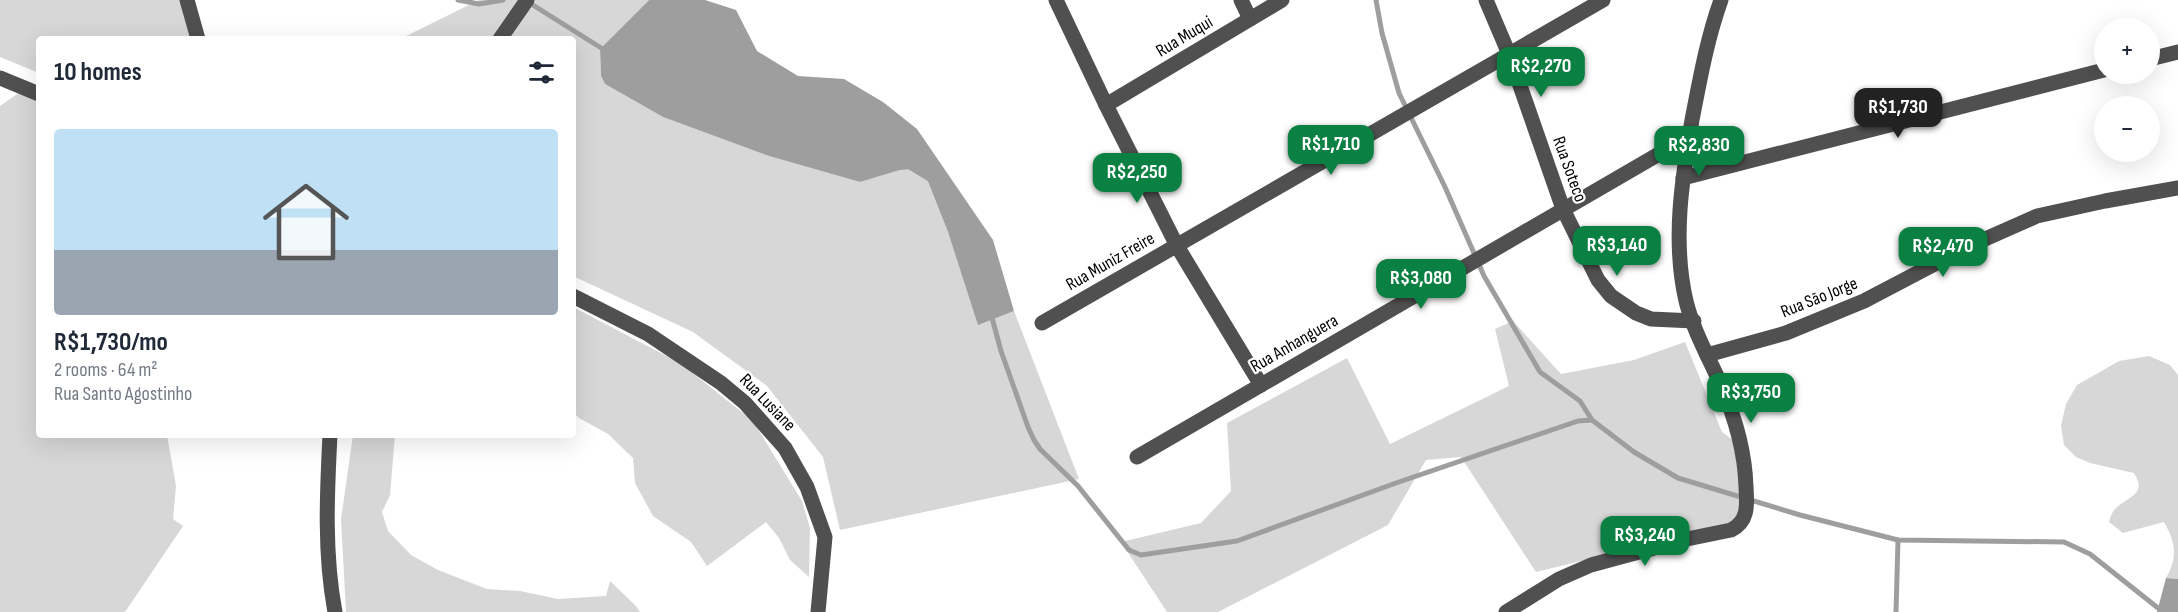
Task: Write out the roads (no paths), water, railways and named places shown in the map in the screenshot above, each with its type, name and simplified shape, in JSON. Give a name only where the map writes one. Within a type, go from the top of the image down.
[{"type":"street","points":[[187,0],[197,36]]},
{"type":"street","points":[[502,36],[527,0]]},
{"type":"street","points":[[1056,0],[1177,246],[1261,385]]},
{"type":"street","points":[[1241,0],[1250,19]]},
{"type":"street","name":"Rua Muqui","points":[[1106,105],[1282,0]]},
{"type":"street","name":"Rua Soteco","points":[[1486,0],[1509,54],[1563,209],[1598,280],[1623,306],[1651,319],[1694,321]]},
{"type":"street","name":"Rua Muniz Freire","points":[[1042,323],[1603,0]]},
{"type":"street","points":[[1506,612],[1559,579],[1591,565],[1687,539],[1731,530],[1745,518],[1747,505],[1743,456],[1732,414],[1686,302],[1678,236],[1683,178],[1704,55],[1721,0]]},
{"type":"street","points":[[2160,56],[2178,52]]},
{"type":"street","points":[[1683,178],[2094,73]]},
{"type":"street","points":[[0,93],[6,81],[36,93]]},
{"type":"street","name":"Rua Anhanguera","points":[[1137,457],[1690,136]]},
{"type":"street","name":"Rua São Jorge","points":[[1707,355],[1786,333],[1864,301],[1968,246],[2037,216],[2178,188]]},
{"type":"street","name":"Rua Lusiane","points":[[576,298],[648,334],[722,382],[745,403],[785,448],[807,487],[825,537],[818,612]]},
{"type":"street","points":[[330,438],[327,480],[328,562],[335,612]]},
{"type":"waterway","points":[[458,0],[479,4],[503,0]]},
{"type":"waterway","points":[[1376,0],[1382,33],[1399,93],[1445,187],[1484,276],[1540,372],[1580,401],[1592,420],[1634,452],[1678,478],[1800,515],[1898,540],[2064,542],[2090,554],[2163,612]]},
{"type":"waterway","points":[[528,2],[606,51]]},
{"type":"waterway","points":[[908,166],[931,180]]},
{"type":"waterway","points":[[991,314],[1001,351],[1034,440],[1040,449],[1078,486],[1129,550],[1141,555],[1237,541],[1396,483],[1578,421],[1592,420]]},
{"type":"waterway","points":[[1896,612],[1898,540]]}]
